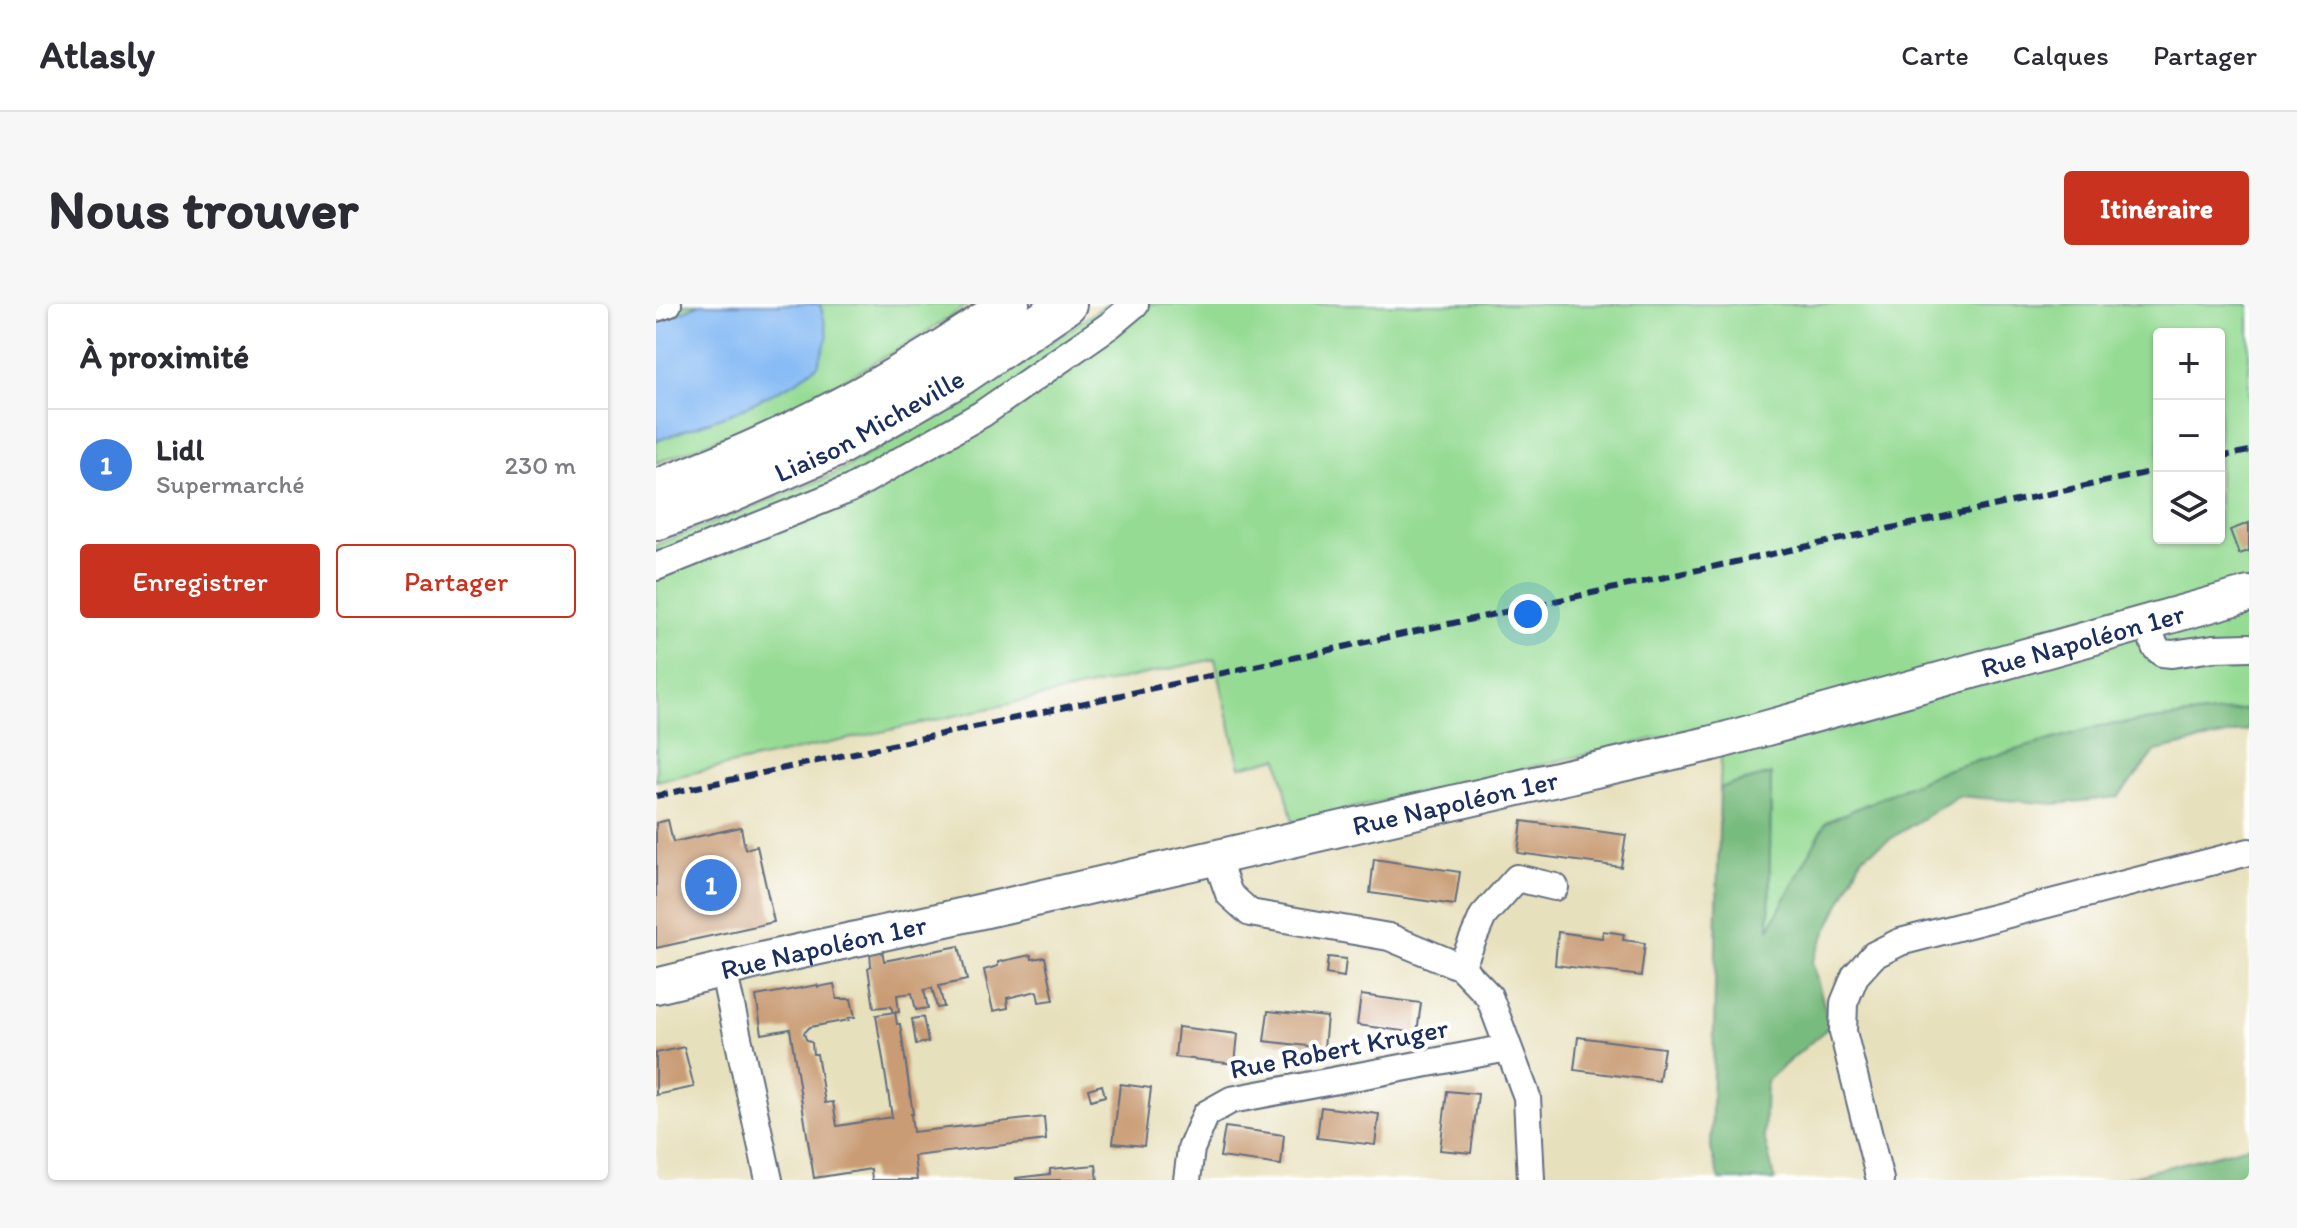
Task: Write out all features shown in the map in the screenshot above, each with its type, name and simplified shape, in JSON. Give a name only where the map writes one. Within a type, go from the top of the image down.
[{"type":"highway","name":"Liaison Micheville","points":[[656,489],[715,467],[818,420],[949,346],[1010,304]]},
{"type":"highway","name":"Liaison Micheville","points":[[656,521],[729,494],[835,448],[961,376],[1067,304]]},
{"type":"main road","name":"Rue Napoléon 1er","points":[[656,986],[1700,746],[2249,594]]},
{"type":"street","points":[[656,308],[668,304]]},
{"type":"street","points":[[656,567],[850,489],[982,414],[1110,325],[1135,304]]},
{"type":"street","points":[[2147,622],[2155,647],[2162,653],[2249,647]]},
{"type":"street","points":[[1880,1180],[1843,1032],[1844,1003],[1849,990],[1855,976],[1874,955],[1900,942],[2249,852]]},
{"type":"street","name":"Rue Robert Kruger","points":[[1216,857],[1229,894],[1250,913],[1389,937],[1461,967],[1489,996],[1527,1097],[1531,1180]]},
{"type":"street","points":[[1461,967],[1483,916],[1517,878],[1555,887]]},
{"type":"street","points":[[723,969],[769,1180]]},
{"type":"street","name":"Rue Robert Kruger","points":[[1187,1180],[1191,1149],[1206,1114],[1231,1100],[1508,1048]]},
{"type":"green space","points":[[656,304],[969,304],[895,351],[778,413],[656,463]]},
{"type":"green space","points":[[1107,304],[2249,304],[2249,709],[2100,726],[1942,771],[1769,931],[1771,774],[1720,788],[1722,723],[1293,822],[1278,758],[1240,767],[1215,659],[656,781],[656,545],[828,477],[977,393]]},
{"type":"green space","points":[[2249,709],[2249,730],[2156,751],[2118,797],[2056,804],[1958,796],[1862,857],[1812,962],[1830,1026],[1766,1081],[1764,1137],[1775,1180],[1720,1180],[1711,1149],[1720,788],[1771,774],[1769,929],[1826,822],[1942,771],[2100,726]]},
{"type":"green space","points":[[2249,1146],[2249,1180],[2116,1180]]},
{"type":"water","points":[[700,304],[818,304],[828,336],[818,365],[794,383],[735,412],[656,441],[656,323]]},
{"type":"building","points":[[2249,523],[2249,551],[2239,554],[2230,530]]},
{"type":"building","points":[[668,820],[673,842],[741,827],[745,849],[757,846],[774,922],[656,948],[656,823]]},
{"type":"building","points":[[1522,821],[1626,835],[1621,867],[1518,853]]},
{"type":"building","points":[[1374,859],[1460,872],[1455,905],[1370,893]]},
{"type":"building","points":[[1603,931],[1624,934],[1623,940],[1645,943],[1641,976],[1555,965],[1558,932],[1602,938]]},
{"type":"building","points":[[959,946],[967,980],[939,986],[944,1007],[937,1008],[932,988],[924,990],[928,1008],[916,1010],[912,993],[897,995],[899,1012],[893,1013],[891,1006],[874,1008],[868,968],[871,966],[870,952],[882,950],[884,961]]},
{"type":"building","points":[[1031,955],[1032,959],[1045,957],[1054,1000],[1039,1002],[1037,991],[1007,998],[1008,1008],[993,1011],[984,970],[998,966],[998,962]]},
{"type":"building","points":[[1328,957],[1346,959],[1344,977],[1326,974]]},
{"type":"building","points":[[834,984],[837,999],[851,999],[855,1017],[810,1027],[804,1033],[812,1043],[813,1054],[817,1054],[825,1103],[833,1102],[837,1126],[892,1117],[876,1015],[895,1012],[897,1024],[900,1024],[913,1132],[1044,1117],[1046,1140],[914,1156],[917,1180],[872,1180],[871,1169],[814,1178],[790,1029],[762,1034],[756,996]]},
{"type":"building","points":[[1361,995],[1421,1003],[1417,1033],[1357,1025]]},
{"type":"building","points":[[1268,1011],[1327,1017],[1324,1048],[1264,1041]]},
{"type":"building","points":[[923,1017],[928,1042],[916,1044],[912,1019]]},
{"type":"building","points":[[1178,1027],[1238,1034],[1235,1064],[1175,1057]]},
{"type":"building","points":[[1578,1037],[1664,1048],[1659,1081],[1574,1070]]},
{"type":"building","points":[[684,1047],[694,1087],[656,1095],[656,1053]]},
{"type":"building","points":[[1120,1084],[1151,1088],[1144,1146],[1113,1143]]},
{"type":"building","points":[[1102,1085],[1105,1096],[1091,1100],[1088,1089]]},
{"type":"building","points":[[1447,1091],[1478,1094],[1471,1153],[1440,1150]]},
{"type":"building","points":[[1321,1107],[1379,1114],[1375,1145],[1317,1138]]},
{"type":"building","points":[[1225,1127],[1284,1135],[1281,1165],[1220,1157]]},
{"type":"building","points":[[1096,1165],[1098,1180],[1016,1180],[1050,1174],[1050,1169]]},
{"type":"railway","points":[[2225,456],[2249,451]]},
{"type":"railway","points":[[656,796],[2153,471]]},
{"type":"place","name":"Lidl","points":[[711,885]]}]
